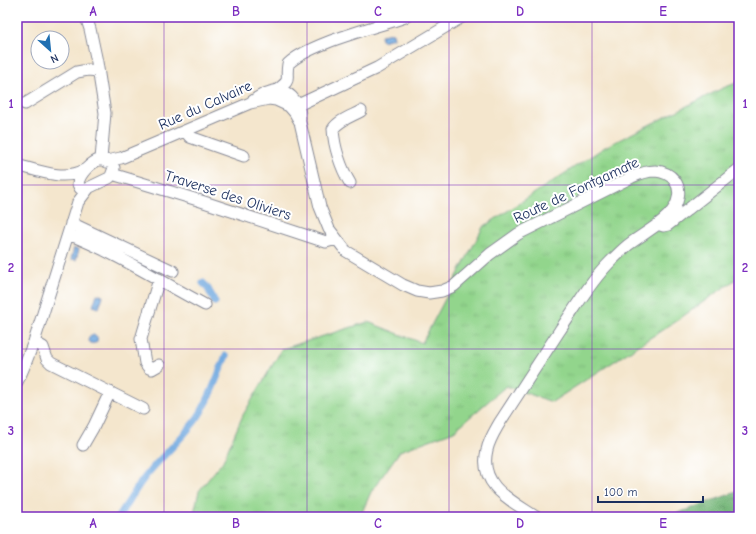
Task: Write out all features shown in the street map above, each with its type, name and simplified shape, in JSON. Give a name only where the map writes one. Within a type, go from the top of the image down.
[{"type":"street","points":[[86,17],[98,71],[105,113],[103,160]]},
{"type":"street","points":[[276,91],[287,83],[289,78],[288,64],[294,58],[389,20],[405,17]]},
{"type":"street","points":[[250,103],[269,99],[294,105],[377,68],[462,17]]},
{"type":"street","points":[[25,104],[77,72],[88,70],[98,71]]},
{"type":"street","name":"Rue du Calvaire","points":[[103,160],[121,158],[250,103],[257,97],[270,92],[276,91],[290,95],[294,105]]},
{"type":"street","name":"Route de Fontgamate","points":[[294,105],[300,110],[300,122],[320,208],[324,220],[336,239],[346,251],[416,291],[429,293],[442,291],[454,286],[503,243],[632,177],[654,171],[665,173],[673,178],[678,185],[679,194]]},
{"type":"street","points":[[350,183],[341,166],[334,129],[340,122],[361,111]]},
{"type":"street","points":[[185,131],[190,137],[244,156]]},
{"type":"street","points":[[82,186],[109,178],[121,158]]},
{"type":"street","points":[[17,382],[26,364],[34,342],[78,202],[82,186],[79,179],[95,162],[103,160],[110,165],[112,172]]},
{"type":"street","points":[[17,165],[52,174],[68,175],[79,173],[87,169]]},
{"type":"street","points":[[657,224],[664,226],[668,225],[739,169]]},
{"type":"street","name":"Traverse des Oliviers","points":[[112,172],[326,242],[336,239]]},
{"type":"street","points":[[68,175],[74,178],[82,186]]},
{"type":"street","points":[[536,517],[495,488],[488,476],[485,463],[487,450],[492,436],[587,290],[610,262],[627,246],[671,212],[677,204],[679,194],[686,199],[697,203]]},
{"type":"street","points":[[70,228],[173,271]]},
{"type":"street","points":[[70,228],[88,242],[205,305]]},
{"type":"street","points":[[159,279],[141,339],[145,363],[147,366],[152,369],[159,365]]},
{"type":"street","points":[[34,342],[43,347],[47,359],[51,363],[143,409]]},
{"type":"street","points":[[83,445],[110,392]]},
{"type":"green space","points":[[739,82],[739,277],[679,319],[552,402],[506,386],[454,431],[400,451],[371,492],[360,517],[193,517],[199,491],[223,461],[243,415],[282,349],[368,322],[422,343],[483,227],[605,147],[723,88]]},
{"type":"green space","points":[[739,491],[739,517],[667,517]]},
{"type":"water","points":[[393,33],[394,38],[382,41],[381,35]]},
{"type":"water","points":[[74,248],[79,249],[76,260],[71,259]]},
{"type":"water","points":[[97,294],[103,296],[99,308],[93,306]]},
{"type":"water","points":[[91,335],[95,335],[97,339],[95,343],[91,343],[89,341],[89,337]]},
{"type":"waterway","points":[[203,283],[207,287],[215,302]]},
{"type":"waterway","points":[[118,517],[145,477],[198,417],[210,395],[226,356]]}]
